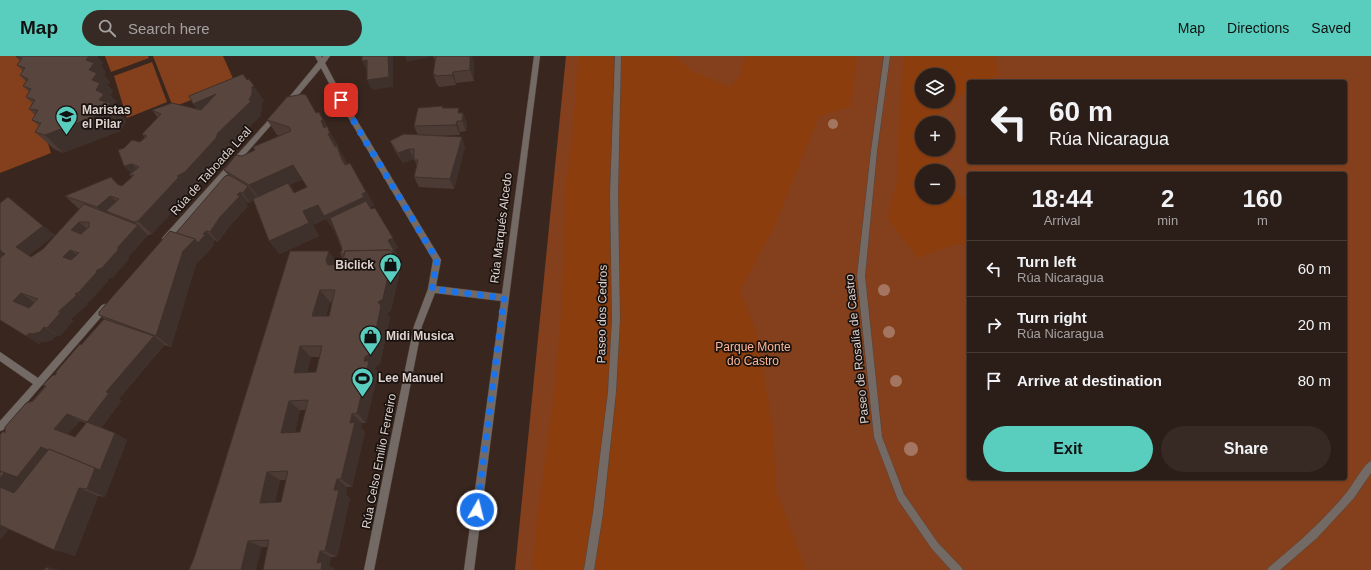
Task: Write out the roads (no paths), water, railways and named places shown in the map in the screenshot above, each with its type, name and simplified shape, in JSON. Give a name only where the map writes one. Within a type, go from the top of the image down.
[{"type":"street","name":"Rúa Celso Emilio Ferreiro","points":[[318,56],[321,65],[437,260],[432,289],[418,326],[369,570]]},
{"type":"street","name":"Rúa de Taboada Leal","points":[[159,247],[321,65],[327,56]]},
{"type":"street","name":"Rúa Marqués Alcedo","points":[[469,570],[537,56]]},
{"type":"street","name":"Paseo dos Cedros","points":[[588,570],[598,513],[612,392],[616,326],[614,194],[618,56]]},
{"type":"street","name":"Paseo de Rosalía de Castro","points":[[887,56],[874,152],[861,276],[878,437],[901,497],[935,546],[958,570]]},
{"type":"street","points":[[432,289],[504,298]]},
{"type":"street","points":[[0,427],[111,300]]},
{"type":"street","points":[[0,356],[38,382]]},
{"type":"street","points":[[1272,570],[1310,539],[1348,497],[1371,464]]},
{"type":"place","name":"Maristas el Pilar","points":[[66,136]]},
{"type":"place","name":"Biclick","points":[[390,284]]},
{"type":"place","name":"Midi Musica","points":[[371,356]]},
{"type":"place","name":"Lee Manuel","points":[[362,398]]},
{"type":"park label","name":"Parque Monte do Castro","points":[[753,354]]}]
